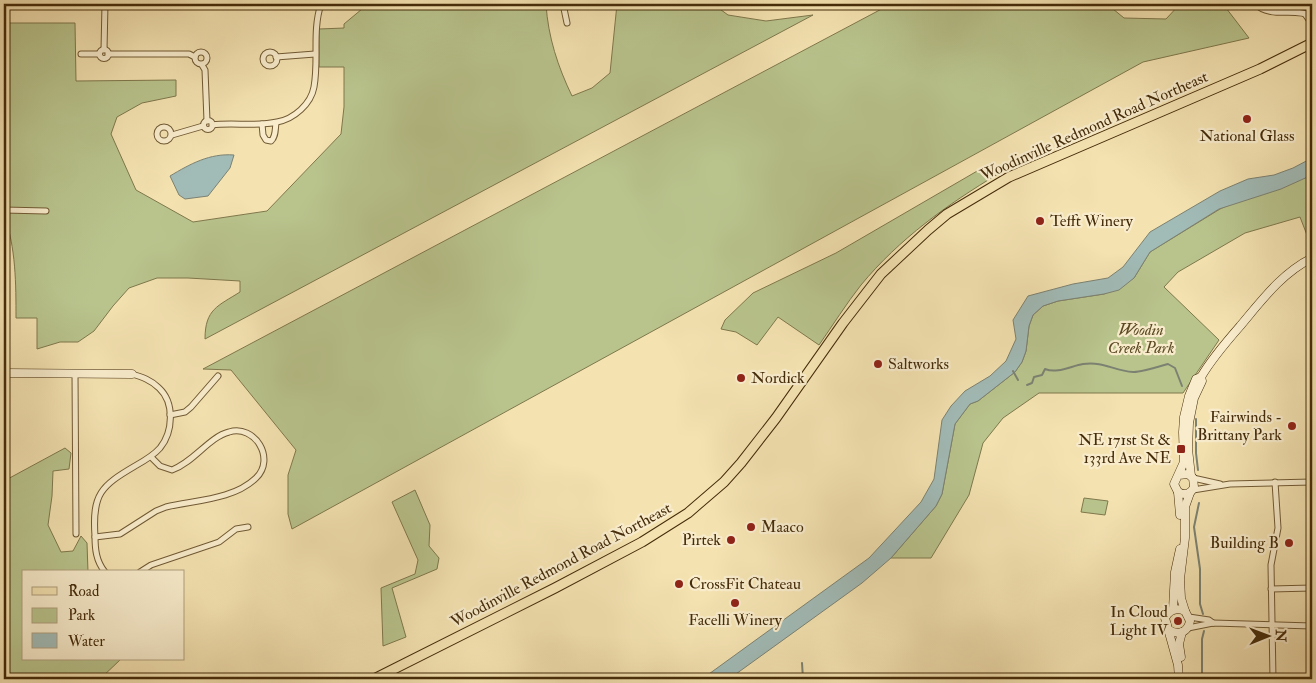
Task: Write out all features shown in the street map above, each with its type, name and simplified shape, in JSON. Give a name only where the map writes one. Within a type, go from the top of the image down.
[{"type":"main road","name":"Woodinville Redmond Road Northeast","points":[[374,679],[555,588],[642,542],[688,513],[724,482],[741,463],[881,274],[947,214],[1009,177],[1260,69],[1312,43]]},
{"type":"main road","points":[[1173,609],[1175,572],[1180,541],[1178,492],[1174,484],[1184,462],[1182,432],[1185,410],[1196,379],[1201,377],[1219,351],[1269,291],[1286,275],[1312,258]]},
{"type":"main road","points":[[4,373],[132,374]]},
{"type":"main road","points":[[1184,679],[1179,644],[1189,625],[1187,614],[1180,598],[1180,579],[1185,538],[1185,507],[1195,484],[1192,477],[1188,448],[1189,423],[1194,398],[1202,380],[1201,377]]},
{"type":"main road","points":[[1179,475],[1185,474],[1192,477]]},
{"type":"main road","points":[[1178,492],[1184,494],[1191,492]]},
{"type":"main road","points":[[1179,679],[1178,665],[1166,618],[1167,614],[1177,608],[1187,614]]},
{"type":"main road","points":[[1169,630],[1176,633],[1185,630]]},
{"type":"street","points":[[81,54],[99,54],[100,57],[104,58],[106,52],[104,4]]},
{"type":"street","points":[[207,121],[212,125],[276,123],[297,113],[311,98],[314,88],[317,16],[321,4]]},
{"type":"street","points":[[564,4],[567,23]]},
{"type":"street","points":[[1255,4],[1269,12],[1302,12],[1312,16]]},
{"type":"street","points":[[1302,12],[1312,24]]},
{"type":"street","points":[[106,52],[189,54],[195,57],[197,62],[202,65],[205,70],[207,121],[204,122],[203,126],[172,135]]},
{"type":"street","points":[[195,57],[200,52],[206,54],[207,61],[202,65]]},
{"type":"street","points":[[276,57],[315,54]]},
{"type":"street","points":[[262,124],[266,140],[271,141],[274,139],[276,123]]},
{"type":"street","points":[[203,126],[206,130],[209,130],[212,125]]},
{"type":"street","points":[[4,210],[46,211]]},
{"type":"street","points":[[75,373],[76,534]]},
{"type":"street","points":[[104,570],[97,559],[95,537],[95,509],[100,494],[106,484],[117,476],[151,457],[161,447],[167,436],[170,415],[165,396],[159,388],[146,378],[132,374]]},
{"type":"street","points":[[170,415],[185,412],[218,376]]},
{"type":"street","points":[[95,537],[120,534],[156,511],[166,507],[217,496],[245,486],[261,472],[264,463],[264,455],[255,438],[248,433],[234,431],[227,432],[218,437],[193,458],[172,470],[160,466],[151,457]]},
{"type":"street","points":[[1192,477],[1221,485]]},
{"type":"street","points":[[1273,679],[1272,552],[1278,528],[1275,482]]},
{"type":"street","points":[[1191,492],[1221,485],[1312,482]]},
{"type":"street","points":[[143,570],[151,565],[220,542],[236,529],[248,527]]},
{"type":"street","points":[[1271,589],[1312,588]]},
{"type":"street","points":[[1187,614],[1209,620],[1213,623]]},
{"type":"street","points":[[1185,630],[1213,623],[1312,626]]},
{"type":"green space","points":[[368,4],[546,4],[554,52],[572,96],[592,88],[610,73],[617,4],[713,4],[728,15],[766,21],[813,15],[205,339],[207,321],[210,315],[219,305],[240,292],[240,281],[157,278],[129,288],[94,331],[78,342],[60,342],[37,349],[37,318],[16,318],[13,253],[4,215],[4,25],[7,23],[75,23],[76,81],[176,80],[176,96],[142,103],[117,117],[111,134],[136,190],[193,222],[267,211],[341,134],[344,107],[344,67],[319,67],[319,29],[344,28],[344,24]]},
{"type":"green space","points":[[891,4],[1107,4],[1124,18],[1166,19],[1180,4],[1223,4],[1249,38],[1143,62],[292,529],[288,514],[288,475],[296,450],[231,370],[203,369]]},
{"type":"green space","points":[[991,163],[998,174],[925,223],[891,252],[861,285],[819,345],[778,317],[757,345],[736,332],[721,329],[725,320],[753,293],[836,253]]},
{"type":"green space","name":"Woodin Creek Park","points":[[1312,165],[1312,248],[1300,217],[1245,233],[1178,272],[1164,287],[1219,340],[1183,393],[1039,393],[1003,418],[983,443],[969,495],[931,558],[891,558],[936,506],[942,494],[955,424],[970,404],[978,401],[1015,372],[1022,362],[1033,315],[1043,306],[1058,301],[1104,294],[1134,278],[1150,252],[1220,209]]},
{"type":"green space","points":[[65,448],[71,453],[69,469],[53,471],[48,525],[61,552],[73,551],[81,536],[87,543],[88,570],[22,570],[22,660],[120,660],[100,679],[4,679],[4,481]]},
{"type":"green space","points":[[415,490],[430,525],[429,546],[439,558],[437,569],[392,588],[406,637],[383,646],[381,588],[415,574],[418,560],[392,502]]},
{"type":"green space","points":[[1084,498],[1108,501],[1105,515],[1081,512]]},
{"type":"water","points":[[234,155],[230,168],[208,196],[185,199],[179,195],[170,176],[208,158]]},
{"type":"water","points":[[1312,158],[1312,175],[1281,189],[1219,209],[1150,252],[1134,278],[1119,290],[1058,301],[1043,306],[1033,315],[1029,326],[1026,351],[1022,362],[1015,372],[978,401],[970,404],[955,424],[942,494],[936,506],[891,558],[862,583],[729,679],[702,679],[869,558],[921,502],[934,479],[942,420],[951,406],[965,391],[990,376],[1006,361],[1016,339],[1013,320],[1028,296],[1073,284],[1108,278],[1123,267],[1150,232],[1220,191],[1248,179],[1274,175]]},
{"type":"waterway","points":[[1027,385],[1032,383],[1034,377],[1042,375],[1045,369],[1054,371],[1090,363],[1136,372],[1168,364],[1175,368],[1182,386]]},
{"type":"waterway","points":[[1013,371],[1018,380]]},
{"type":"waterway","points":[[1196,419],[1198,470]]},
{"type":"waterway","points":[[1199,503],[1194,527],[1200,569],[1200,604],[1203,614]]},
{"type":"waterway","points":[[1202,679],[1202,639],[1204,631]]},
{"type":"waterway","points":[[802,663],[803,679]]},
{"type":"place","name":"National Glass","points":[[1247,119]]},
{"type":"place","name":"Tefft Winery","points":[[1040,221]]},
{"type":"place","name":"Saltworks","points":[[878,364]]},
{"type":"place","name":"Nordick","points":[[741,378]]},
{"type":"place","name":"Fairwinds - Brittany Park","points":[[1292,426]]},
{"type":"place","name":"NE 171st St & 133rd Ave NE","points":[[1181,449]]},
{"type":"place","name":"Maaco","points":[[751,527]]},
{"type":"place","name":"Pirtek","points":[[731,540]]},
{"type":"place","name":"Building B","points":[[1289,543]]},
{"type":"place","name":"CrossFit Chateau","points":[[679,584]]},
{"type":"place","name":"Facelli Winery","points":[[735,603]]},
{"type":"place","name":"In Cloud Light IV","points":[[1178,621]]}]
